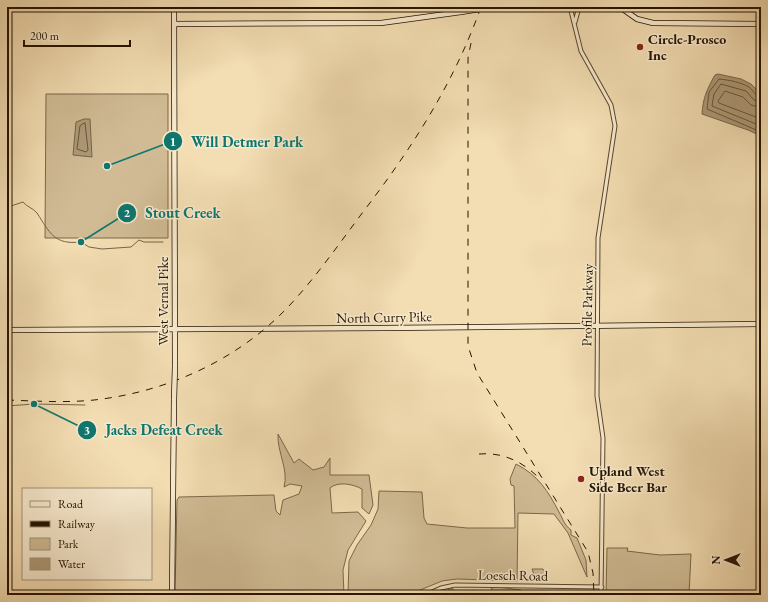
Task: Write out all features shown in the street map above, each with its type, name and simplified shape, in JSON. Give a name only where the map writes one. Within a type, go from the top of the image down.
[{"type":"main road","name":"West Vernal Pike","points":[[172,595],[175,366],[174,7]]},
{"type":"main road","points":[[174,24],[381,23],[492,7]]},
{"type":"main road","points":[[622,8],[637,19],[653,23],[761,24]]},
{"type":"main road","name":"North Curry Pike","points":[[7,330],[761,324]]},
{"type":"street","name":"Profile Parkway","points":[[570,7],[581,51],[611,105],[615,126],[599,224],[597,402],[603,441],[602,595]]},
{"type":"street","name":"Profile Parkway","points":[[575,24],[577,7]]},
{"type":"street","name":"Loesch Road","points":[[425,595],[441,588],[455,585],[602,587]]},
{"type":"green space","points":[[46,94],[168,94],[168,238],[45,238]]},
{"type":"green space","points":[[278,434],[294,463],[299,459],[313,470],[324,467],[330,458],[330,475],[369,475],[373,505],[369,514],[362,508],[362,489],[346,484],[337,484],[330,488],[332,513],[358,512],[366,521],[348,550],[343,570],[344,595],[175,595],[177,500],[179,497],[274,495],[276,511],[280,515],[283,500],[299,494],[302,486],[290,484],[284,487],[285,474],[279,447]]},
{"type":"green space","points":[[516,464],[524,468],[542,484],[551,497],[565,524],[571,530],[571,535],[577,538],[586,560],[587,577],[568,533],[554,514],[518,513],[517,581],[457,579],[442,581],[408,595],[348,594],[349,561],[357,545],[371,525],[378,509],[379,491],[422,492],[424,518],[427,524],[467,528],[515,528],[514,486],[511,485],[510,479]]},
{"type":"green space","points":[[607,548],[628,548],[627,551],[660,555],[691,554],[689,595],[606,595]]},
{"type":"green space","points":[[532,569],[543,569],[546,573],[545,577],[536,580]]},
{"type":"green space","points":[[498,587],[521,590],[526,595],[495,595],[491,588]]},
{"type":"green space","points":[[452,588],[457,594],[458,591],[469,593],[473,590],[485,593],[487,595],[437,595]]},
{"type":"water","points":[[718,74],[741,79],[751,84],[761,94],[761,136],[702,114],[704,98],[715,75]]},
{"type":"water","points":[[84,119],[90,119],[92,157],[73,155],[76,122]]},
{"type":"waterway","points":[[7,204],[11,206],[23,202],[37,213],[54,236],[65,242],[81,242],[89,247],[102,249],[131,247],[139,240],[144,242],[163,242]]},
{"type":"waterway","points":[[7,406],[34,404],[85,405]]},
{"type":"railway","points":[[7,400],[50,402],[83,401],[121,396],[148,390],[200,370],[224,357],[269,325],[289,306],[318,272],[381,188],[415,139],[445,88],[458,62],[481,7]]},
{"type":"railway","points":[[471,43],[468,58],[468,346],[477,373],[588,552],[593,573],[594,595]]},
{"type":"railway","points":[[479,454],[496,454],[511,459],[518,462],[537,476]]},
{"type":"place","name":"Circle-Prosco Inc","points":[[640,47]]},
{"type":"place","name":"Will Detmer Park","points":[[107,166]]},
{"type":"place","name":"Stout Creek","points":[[81,242]]},
{"type":"place","name":"Jacks Defeat Creek","points":[[34,404]]},
{"type":"place","name":"Upland West Side Beer Bar","points":[[581,479]]}]
